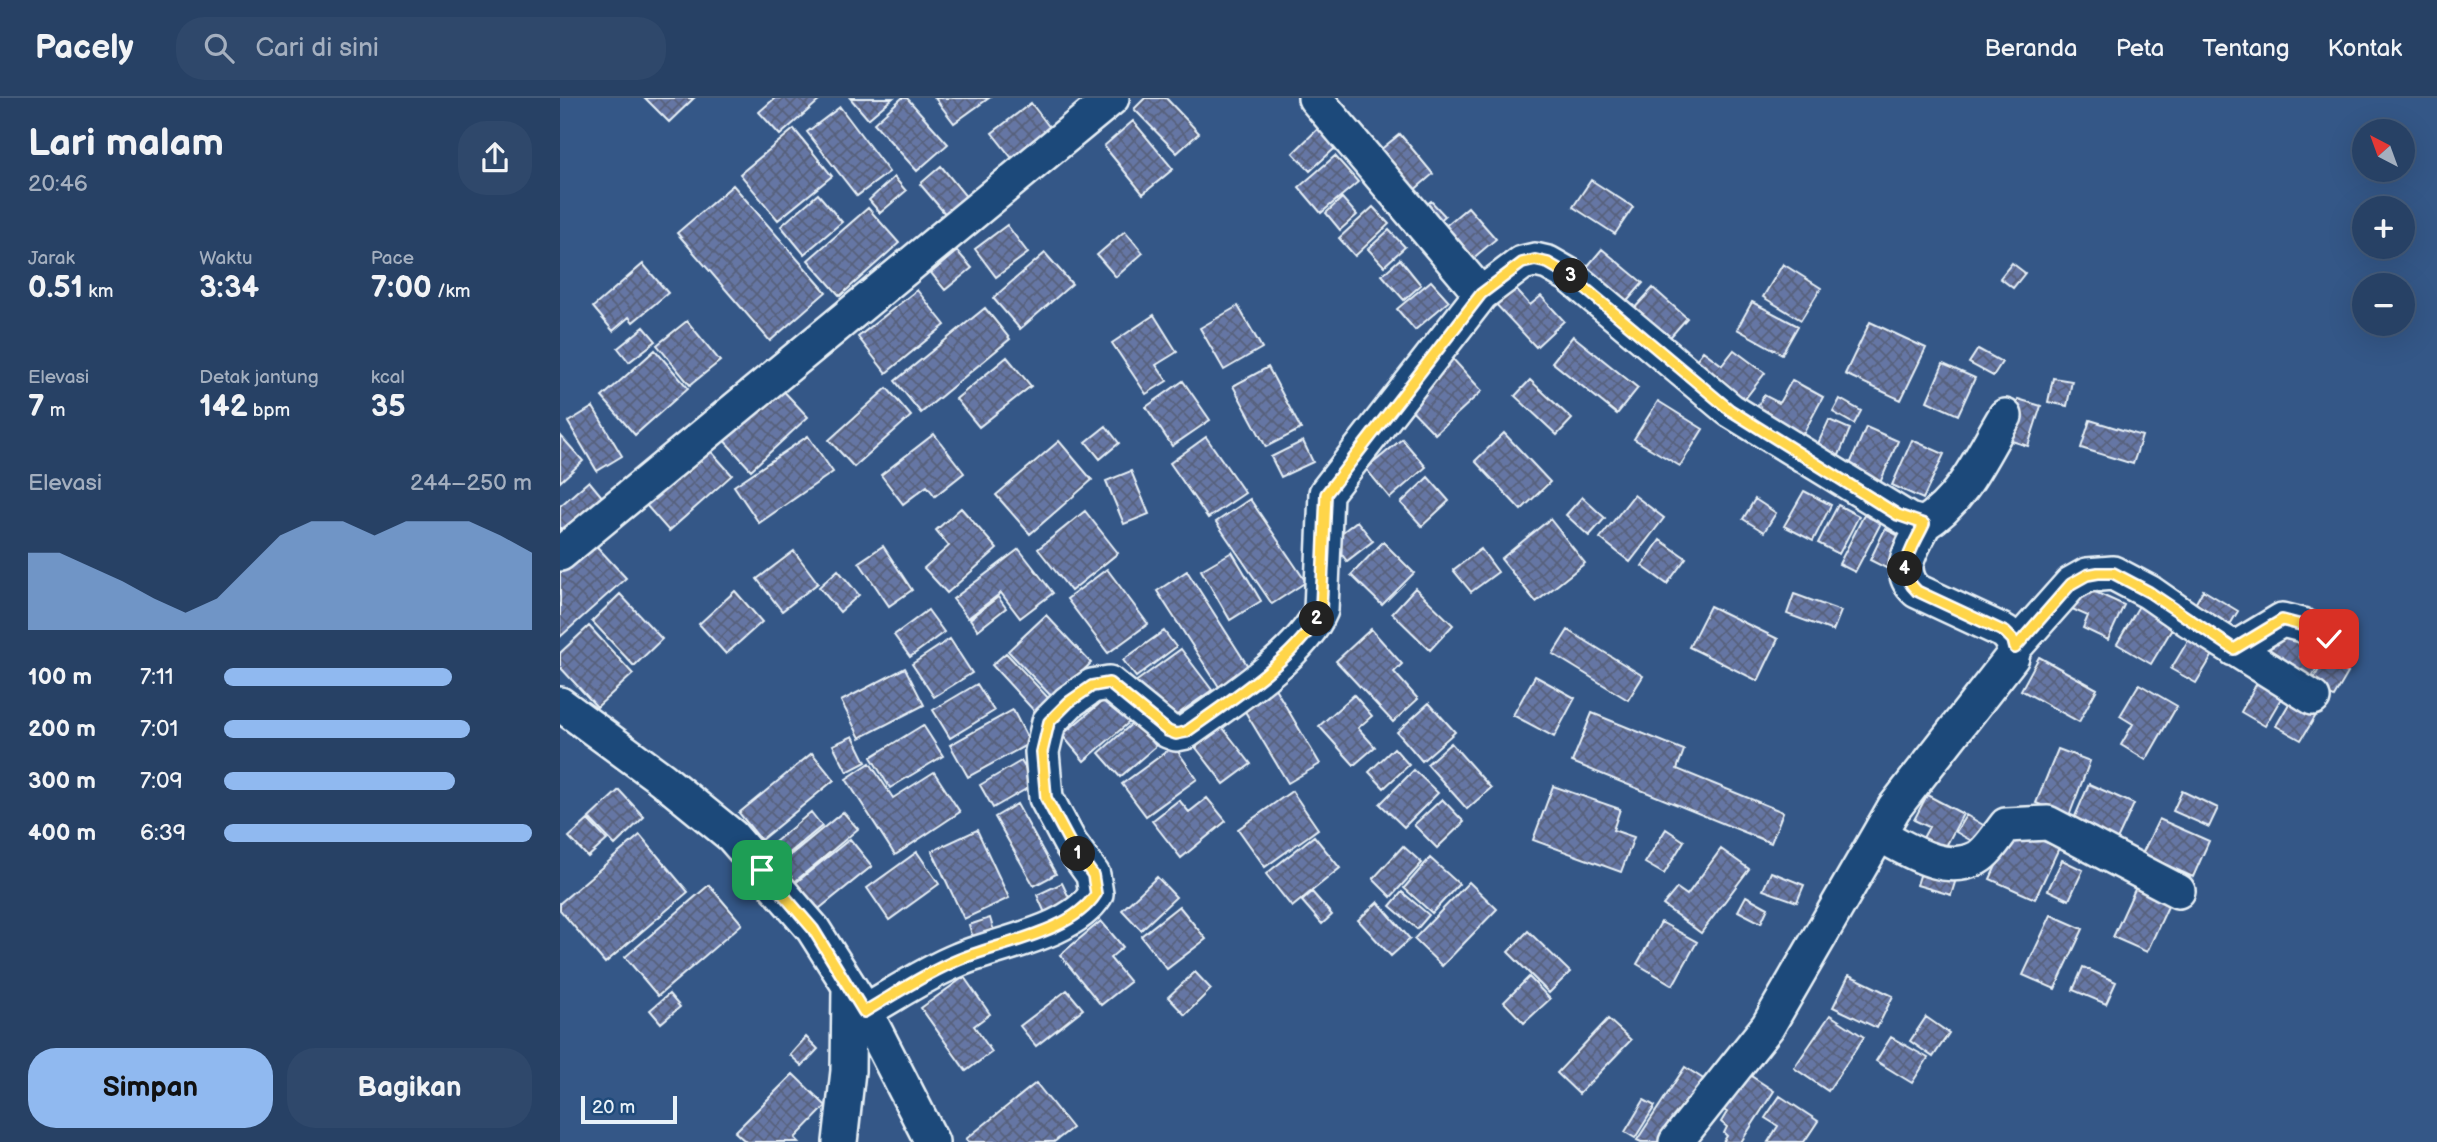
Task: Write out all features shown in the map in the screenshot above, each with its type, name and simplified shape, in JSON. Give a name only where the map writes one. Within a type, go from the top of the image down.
[{"type":"street","points":[[560,554],[1112,98]]},
{"type":"street","points":[[1315,98],[1481,294]]},
{"type":"street","points":[[857,999],[956,960],[1058,925],[1090,903],[1096,894],[1093,875],[1070,843],[1046,798],[1042,752],[1049,722],[1084,691],[1092,686],[1109,683],[1168,731],[1176,734],[1186,732],[1268,672],[1315,624],[1321,610],[1326,494],[1481,294],[1522,263],[1535,260],[1548,263],[1569,275],[1730,410],[1898,515],[1924,524]]},
{"type":"street","points":[[2005,416],[1956,497],[1938,515],[1924,524],[1905,567],[1905,576],[1917,591],[2005,632],[2013,640],[2015,648]]},
{"type":"street","points":[[1676,1142],[1768,1026],[1894,808],[2012,657],[2015,648],[2071,584],[2087,575],[2113,573],[2149,592],[2313,698]]},
{"type":"street","points":[[2234,649],[2282,620],[2301,625],[2329,639]]},
{"type":"street","points":[[560,705],[662,779],[732,836],[813,929],[857,999],[932,1142]]},
{"type":"street","points":[[1880,835],[1920,856],[1950,865],[1978,858],[2006,825],[2048,823],[2178,891]]},
{"type":"street","points":[[840,1142],[857,999]]},
{"type":"building","points":[[645,98],[694,98],[669,122]]},
{"type":"building","points":[[775,98],[821,99],[780,135],[759,112]]},
{"type":"building","points":[[850,98],[893,98],[868,119]]},
{"type":"building","points":[[902,98],[907,98],[948,144],[917,171],[874,123]]},
{"type":"building","points":[[935,98],[989,98],[954,123]]},
{"type":"building","points":[[1145,98],[1166,98],[1199,133],[1177,153],[1134,109]]},
{"type":"building","points":[[1031,103],[1057,137],[1019,167],[992,133]]},
{"type":"building","points":[[840,107],[889,172],[857,196],[807,132]]},
{"type":"building","points":[[1327,120],[1345,139],[1310,171],[1293,153]]},
{"type":"building","points":[[1133,121],[1173,169],[1143,194],[1104,146]]},
{"type":"building","points":[[794,129],[832,176],[778,220],[740,174]]},
{"type":"building","points":[[1400,134],[1433,174],[1412,192],[1379,151]]},
{"type":"building","points":[[1335,156],[1358,182],[1321,213],[1299,187]]},
{"type":"building","points":[[941,166],[968,199],[947,216],[920,184]]},
{"type":"building","points":[[894,177],[906,191],[880,213],[869,200]]},
{"type":"building","points":[[1591,180],[1633,207],[1615,234],[1573,207]]},
{"type":"building","points":[[733,185],[826,292],[770,341],[677,233]]},
{"type":"building","points":[[818,194],[842,222],[804,254],[781,226]]},
{"type":"building","points":[[1342,198],[1357,215],[1340,230],[1326,213]]},
{"type":"building","points":[[1431,201],[1445,216],[1436,224],[1422,208]]},
{"type":"building","points":[[1373,207],[1389,224],[1355,256],[1339,238]]},
{"type":"building","points":[[1468,207],[1496,239],[1465,265],[1437,233]]},
{"type":"building","points":[[868,208],[899,243],[840,296],[808,260]]},
{"type":"building","points":[[1007,225],[1028,253],[996,277],[975,249]]},
{"type":"building","points":[[1389,230],[1405,247],[1384,266],[1368,249]]},
{"type":"building","points":[[1125,231],[1143,253],[1116,277],[1097,255]]},
{"type":"building","points":[[1602,249],[1643,283],[1622,307],[1582,273]]},
{"type":"building","points":[[957,251],[972,268],[945,290],[931,273]]},
{"type":"building","points":[[1045,253],[1072,284],[1020,329],[993,298]]},
{"type":"building","points":[[1400,259],[1421,285],[1404,300],[1382,275]]},
{"type":"building","points":[[2012,263],[2025,273],[2013,288],[2000,278]]},
{"type":"building","points":[[643,264],[668,293],[633,322],[629,317],[613,331],[593,307]]},
{"type":"building","points":[[1783,264],[1821,288],[1801,320],[1763,297]]},
{"type":"building","points":[[1431,281],[1449,301],[1415,330],[1397,309]]},
{"type":"building","points":[[1511,284],[1530,305],[1541,296],[1564,321],[1536,347],[1493,301]]},
{"type":"building","points":[[1653,288],[1687,318],[1665,343],[1631,312]]},
{"type":"building","points":[[917,290],[945,325],[886,373],[858,337]]},
{"type":"building","points":[[1752,302],[1798,326],[1782,354],[1737,329]]},
{"type":"building","points":[[1238,306],[1262,348],[1224,370],[1200,328]]},
{"type":"building","points":[[985,308],[1010,339],[921,413],[895,381]]},
{"type":"building","points":[[1154,315],[1177,352],[1156,365],[1167,381],[1146,394],[1112,343]]},
{"type":"building","points":[[687,321],[720,361],[690,385],[657,345]]},
{"type":"building","points":[[1870,322],[1926,348],[1901,400],[1845,374]]},
{"type":"building","points":[[644,327],[656,341],[629,362],[618,348]]},
{"type":"building","points":[[1573,336],[1638,388],[1617,414],[1552,362]]},
{"type":"building","points":[[1978,349],[2002,362],[1993,376],[1969,363]]},
{"type":"building","points":[[655,350],[688,388],[635,435],[602,397]]},
{"type":"building","points":[[1734,350],[1765,373],[1741,404],[1691,367],[1703,351],[1722,365]]},
{"type":"building","points":[[1007,357],[1031,386],[979,427],[956,399]]},
{"type":"building","points":[[1452,358],[1482,391],[1435,434],[1405,403]]},
{"type":"building","points":[[1943,364],[1975,378],[1958,415],[1927,401]]},
{"type":"building","points":[[1268,367],[1301,429],[1266,447],[1233,386]]},
{"type":"building","points":[[2053,378],[2072,381],[2067,406],[2048,402]]},
{"type":"building","points":[[1530,380],[1572,419],[1557,435],[1515,396]]},
{"type":"building","points":[[1792,380],[1823,397],[1801,438],[1754,413],[1764,395],[1779,403]]},
{"type":"building","points":[[1183,381],[1210,420],[1172,446],[1146,407]]},
{"type":"building","points":[[777,384],[808,417],[751,470],[721,437]]},
{"type":"building","points":[[887,388],[911,416],[854,467],[829,440]]},
{"type":"building","points":[[1840,399],[1861,411],[1854,424],[1833,412]]},
{"type":"building","points":[[2018,399],[2041,406],[2028,446],[2005,439]]},
{"type":"building","points":[[1658,401],[1703,429],[1680,466],[1634,439]]},
{"type":"building","points":[[593,407],[622,456],[597,471],[568,422]]},
{"type":"building","points":[[1829,420],[1850,429],[1837,460],[1815,450]]},
{"type":"building","points":[[2090,420],[2142,436],[2133,464],[2081,448]]},
{"type":"building","points":[[1106,426],[1119,443],[1100,459],[1086,442]]},
{"type":"building","points":[[1866,427],[1898,441],[1880,483],[1848,469]]},
{"type":"building","points":[[1504,433],[1550,482],[1521,510],[1475,461]]},
{"type":"building","points":[[934,434],[964,473],[935,496],[927,486],[903,504],[881,475]]},
{"type":"building","points":[[560,435],[583,461],[560,482]]},
{"type":"building","points":[[808,436],[833,472],[759,523],[734,486]]},
{"type":"building","points":[[1206,437],[1245,493],[1208,518],[1170,463]]},
{"type":"building","points":[[1402,439],[1426,467],[1390,498],[1366,469]]},
{"type":"building","points":[[1912,440],[1944,454],[1923,499],[1892,485]]},
{"type":"building","points":[[702,441],[732,475],[669,531],[639,497]]},
{"type":"building","points":[[1059,441],[1092,480],[1030,534],[996,495]]},
{"type":"building","points":[[1303,441],[1313,462],[1281,477],[1271,457]]},
{"type":"building","points":[[1131,471],[1149,514],[1124,524],[1106,481]]},
{"type":"building","points":[[1428,477],[1449,501],[1422,526],[1401,503]]},
{"type":"building","points":[[589,481],[603,498],[560,535],[560,506]]},
{"type":"building","points":[[1804,491],[1831,505],[1813,541],[1784,526]]},
{"type":"building","points":[[1634,495],[1664,518],[1630,562],[1600,538]]},
{"type":"building","points":[[1582,497],[1605,518],[1589,536],[1566,515]]},
{"type":"building","points":[[1250,499],[1306,582],[1272,604],[1216,522]]},
{"type":"building","points":[[1755,499],[1776,513],[1764,532],[1743,519]]},
{"type":"building","points":[[1838,505],[1859,516],[1839,554],[1818,543]]},
{"type":"building","points":[[961,508],[997,549],[947,593],[924,568],[949,546],[936,530]]},
{"type":"building","points":[[1085,511],[1118,553],[1071,591],[1038,549]]},
{"type":"building","points":[[1864,515],[1881,523],[1855,572],[1839,564]]},
{"type":"building","points":[[1550,519],[1585,563],[1536,602],[1501,559]]},
{"type":"building","points":[[1357,521],[1373,541],[1347,561],[1331,541]]},
{"type":"building","points":[[1885,529],[1908,540],[1892,571],[1870,560]]},
{"type":"building","points":[[589,538],[626,578],[560,637],[560,565]]},
{"type":"building","points":[[1660,540],[1686,558],[1667,584],[1642,566]]},
{"type":"building","points":[[1383,542],[1414,573],[1382,605],[1351,575]]},
{"type":"building","points":[[883,546],[912,590],[889,606],[859,562]]},
{"type":"building","points":[[1019,549],[1053,593],[1020,618],[1001,593],[968,618],[953,599]]},
{"type":"building","points":[[1481,549],[1498,572],[1471,592],[1453,570]]},
{"type":"building","points":[[794,551],[818,583],[782,611],[757,579]]},
{"type":"building","points":[[1232,552],[1261,601],[1230,620],[1201,570]]},
{"type":"building","points":[[1107,569],[1148,624],[1108,653],[1067,599]]},
{"type":"building","points":[[838,570],[859,595],[840,612],[819,587]]},
{"type":"building","points":[[1187,571],[1251,671],[1221,690],[1157,591]]},
{"type":"building","points":[[2082,586],[2124,605],[2108,640],[2083,628],[2088,616],[2072,609]]},
{"type":"building","points":[[1415,588],[1453,625],[1430,650],[1392,613]]},
{"type":"building","points":[[2203,590],[2238,611],[2228,628],[2193,608]]},
{"type":"building","points":[[735,591],[762,622],[726,654],[699,624]]},
{"type":"building","points":[[620,594],[662,639],[634,666],[592,621]]},
{"type":"building","points":[[1794,594],[1841,611],[1833,631],[1787,614]]},
{"type":"building","points":[[998,597],[1006,608],[978,630],[970,619]]},
{"type":"building","points":[[2140,604],[2175,624],[2151,664],[2117,644]]},
{"type":"building","points":[[1710,606],[1778,639],[1758,681],[1689,647]]},
{"type":"building","points":[[928,610],[944,632],[910,657],[894,635]]},
{"type":"building","points":[[1046,615],[1091,663],[1054,699],[1008,651]]},
{"type":"building","points":[[589,626],[633,674],[597,707],[560,667],[560,653]]},
{"type":"building","points":[[2280,626],[2308,641],[2299,656],[2318,666],[2308,684],[2262,657]]},
{"type":"building","points":[[1371,629],[1402,664],[1394,672],[1418,699],[1393,722],[1336,661]]},
{"type":"building","points":[[1568,630],[1643,676],[1628,700],[1553,654]]},
{"type":"building","points":[[1164,631],[1176,647],[1136,677],[1123,660]]},
{"type":"building","points":[[2192,634],[2217,648],[2196,683],[2171,669]]},
{"type":"building","points":[[950,639],[972,673],[934,697],[912,664]]},
{"type":"building","points":[[1181,649],[1212,690],[1164,724],[1134,683]]},
{"type":"building","points":[[1006,653],[1051,701],[1037,714],[992,665]]},
{"type":"building","points":[[2039,657],[2097,689],[2079,722],[2021,690]]},
{"type":"building","points":[[2324,660],[2348,673],[2334,697],[2311,684]]},
{"type":"building","points":[[905,668],[924,705],[860,738],[841,701]]},
{"type":"building","points":[[1535,676],[1575,698],[1554,737],[1513,715]]},
{"type":"building","points":[[1269,678],[1320,764],[1288,783],[1237,698]]},
{"type":"building","points":[[2258,681],[2283,695],[2265,726],[2241,712]]},
{"type":"building","points":[[977,684],[994,711],[950,738],[933,710]]},
{"type":"building","points":[[2139,684],[2177,706],[2146,760],[2121,745],[2133,724],[2120,716]]},
{"type":"building","points":[[1111,694],[1133,719],[1084,761],[1062,735]]},
{"type":"building","points":[[1354,695],[1372,716],[1358,728],[1375,747],[1354,765],[1319,726]]},
{"type":"building","points":[[2293,697],[2318,712],[2301,740],[2276,726]]},
{"type":"building","points":[[1429,703],[1455,732],[1422,761],[1397,732]]},
{"type":"building","points":[[1013,710],[1030,743],[968,777],[950,745]]},
{"type":"building","points":[[1592,713],[1684,750],[1677,769],[1783,812],[1771,843],[1572,762]]},
{"type":"building","points":[[1216,719],[1251,764],[1224,784],[1190,740]]},
{"type":"building","points":[[1135,721],[1156,746],[1120,777],[1099,753]]},
{"type":"building","points":[[923,725],[943,756],[890,788],[871,757]]},
{"type":"building","points":[[853,736],[866,762],[847,772],[833,745]]},
{"type":"building","points":[[1451,743],[1491,788],[1467,809],[1427,764]]},
{"type":"building","points":[[1174,746],[1197,779],[1146,816],[1122,784]]},
{"type":"building","points":[[1394,748],[1409,765],[1384,788],[1369,772]]},
{"type":"building","points":[[2058,749],[2090,761],[2069,816],[2036,803]]},
{"type":"building","points":[[812,753],[834,780],[761,840],[739,813]]},
{"type":"building","points":[[1021,761],[1035,784],[993,808],[980,785]]},
{"type":"building","points":[[870,763],[893,798],[934,772],[960,812],[895,855],[846,779]]},
{"type":"building","points":[[1414,770],[1438,793],[1404,827],[1380,804]]},
{"type":"building","points":[[2089,784],[2134,804],[2117,840],[2073,821]]},
{"type":"building","points":[[1553,786],[1620,809],[1613,830],[1634,837],[1621,872],[1533,840]]},
{"type":"building","points":[[619,790],[644,817],[615,845],[589,818]]},
{"type":"building","points":[[1292,791],[1318,829],[1265,867],[1238,829]]},
{"type":"building","points":[[2182,791],[2218,808],[2209,827],[2173,811]]},
{"type":"building","points":[[1927,795],[1963,814],[1941,856],[1919,845],[1929,827],[1914,820]]},
{"type":"building","points":[[1207,798],[1226,821],[1181,858],[1152,821],[1179,800],[1189,812]]},
{"type":"building","points":[[1442,799],[1464,822],[1437,848],[1414,825]]},
{"type":"building","points":[[1017,804],[1056,874],[1034,886],[995,817]]},
{"type":"building","points":[[811,812],[822,826],[775,865],[763,852]]},
{"type":"building","points":[[843,812],[858,829],[792,884],[777,866]]},
{"type":"building","points":[[1966,815],[1985,826],[1975,843],[1956,832]]},
{"type":"building","points":[[2159,819],[2209,841],[2193,877],[2142,854]]},
{"type":"building","points":[[588,820],[607,840],[588,857],[569,837]]},
{"type":"building","points":[[2013,828],[2059,848],[2035,899],[1990,879]]},
{"type":"building","points":[[1666,829],[1684,841],[1664,874],[1645,863]]},
{"type":"building","points":[[977,830],[1009,898],[964,919],[932,851]]},
{"type":"building","points":[[640,835],[688,892],[605,963],[560,910],[560,903]]},
{"type":"building","points":[[1314,836],[1340,868],[1292,907],[1266,874]]},
{"type":"building","points":[[850,839],[872,866],[815,912],[793,885]]},
{"type":"building","points":[[1403,846],[1422,863],[1391,897],[1373,879]]},
{"type":"building","points":[[1721,849],[1749,869],[1701,933],[1663,905],[1677,888],[1687,895]]},
{"type":"building","points":[[917,852],[939,884],[889,920],[867,888]]},
{"type":"building","points":[[1430,858],[1459,884],[1432,913],[1404,888]]},
{"type":"building","points":[[2062,860],[2083,870],[2069,900],[2048,890]]},
{"type":"building","points":[[1924,863],[1958,873],[1951,895],[1917,885]]},
{"type":"building","points":[[1771,872],[1804,885],[1797,902],[1763,890]]},
{"type":"building","points":[[1157,877],[1176,897],[1141,930],[1122,910]]},
{"type":"building","points":[[1469,882],[1497,909],[1442,966],[1414,939]]},
{"type":"building","points":[[1062,883],[1074,908],[1048,920],[1037,895]]},
{"type":"building","points":[[709,885],[742,924],[658,996],[625,957]]},
{"type":"building","points":[[2136,887],[2170,902],[2147,952],[2113,937]]},
{"type":"building","points":[[1312,892],[1332,915],[1322,924],[1302,901]]},
{"type":"building","points":[[1402,892],[1429,915],[1417,929],[1390,906]]},
{"type":"building","points":[[1746,896],[1768,908],[1761,923],[1738,911]]},
{"type":"building","points":[[1378,902],[1410,939],[1391,956],[1358,920]]},
{"type":"building","points":[[1179,906],[1206,939],[1167,969],[1141,936]]},
{"type":"building","points":[[2051,915],[2083,929],[2055,989],[2023,975]]},
{"type":"building","points":[[990,918],[997,941],[976,948],[969,925]]},
{"type":"building","points":[[1101,921],[1123,947],[1110,958],[1130,982],[1101,1005],[1060,955]]},
{"type":"building","points":[[1661,922],[1697,942],[1673,985],[1637,964]]},
{"type":"building","points":[[1528,931],[1570,972],[1549,993],[1508,952]]},
{"type":"building","points":[[2083,967],[2116,982],[2106,1004],[2073,990]]},
{"type":"building","points":[[1195,972],[1211,989],[1185,1015],[1168,997]]},
{"type":"building","points":[[1849,975],[1893,996],[1877,1028],[1833,1007]]},
{"type":"building","points":[[964,977],[990,1014],[974,1026],[992,1052],[966,1071],[921,1008]]},
{"type":"building","points":[[1529,977],[1550,999],[1524,1023],[1504,1002]]},
{"type":"building","points":[[1067,990],[1083,1009],[1036,1046],[1020,1026]]},
{"type":"building","points":[[669,994],[680,1007],[661,1023],[650,1010]]},
{"type":"building","points":[[1830,1015],[1864,1037],[1828,1091],[1794,1068]]},
{"type":"building","points":[[1926,1017],[1949,1033],[1933,1057],[1910,1041]]},
{"type":"building","points":[[1608,1019],[1631,1040],[1579,1094],[1557,1073]]},
{"type":"building","points":[[806,1037],[818,1049],[802,1066],[790,1055]]},
{"type":"building","points":[[1891,1037],[1928,1058],[1912,1083],[1876,1061]]},
{"type":"building","points":[[1685,1067],[1708,1082],[1668,1142],[1637,1140]]},
{"type":"building","points":[[1742,1070],[1774,1091],[1741,1142],[1723,1142],[1727,1136],[1724,1133],[1727,1127],[1721,1122],[1727,1112],[1718,1107]]},
{"type":"building","points":[[793,1074],[826,1106],[795,1138],[799,1142],[746,1142],[735,1132]]},
{"type":"building","points":[[1036,1083],[1072,1128],[1054,1142],[969,1142],[966,1139]]},
{"type":"building","points":[[1780,1096],[1818,1121],[1804,1142],[1768,1142],[1778,1126],[1765,1118]]},
{"type":"building","points":[[1644,1100],[1655,1106],[1635,1138],[1625,1132]]},
{"type":"route","points":[[762,870],[813,929],[864,1012],[956,960],[1058,925],[1082,911],[1096,894],[1095,884],[1093,875],[1070,843],[1046,798],[1042,752],[1049,722],[1069,702],[1092,686],[1109,683],[1138,705],[1155,723],[1176,734],[1186,732],[1268,672],[1315,624],[1321,610],[1326,494],[1481,294],[1522,263],[1535,260],[1548,263],[1569,275],[1730,410],[1898,515],[1924,524],[1905,567],[1905,576],[1911,585],[1917,591],[2005,632],[2013,640],[2015,648],[2071,584],[2087,575],[2098,573],[2113,573],[2149,592],[2234,649],[2282,620],[2301,625],[2329,639]]}]
